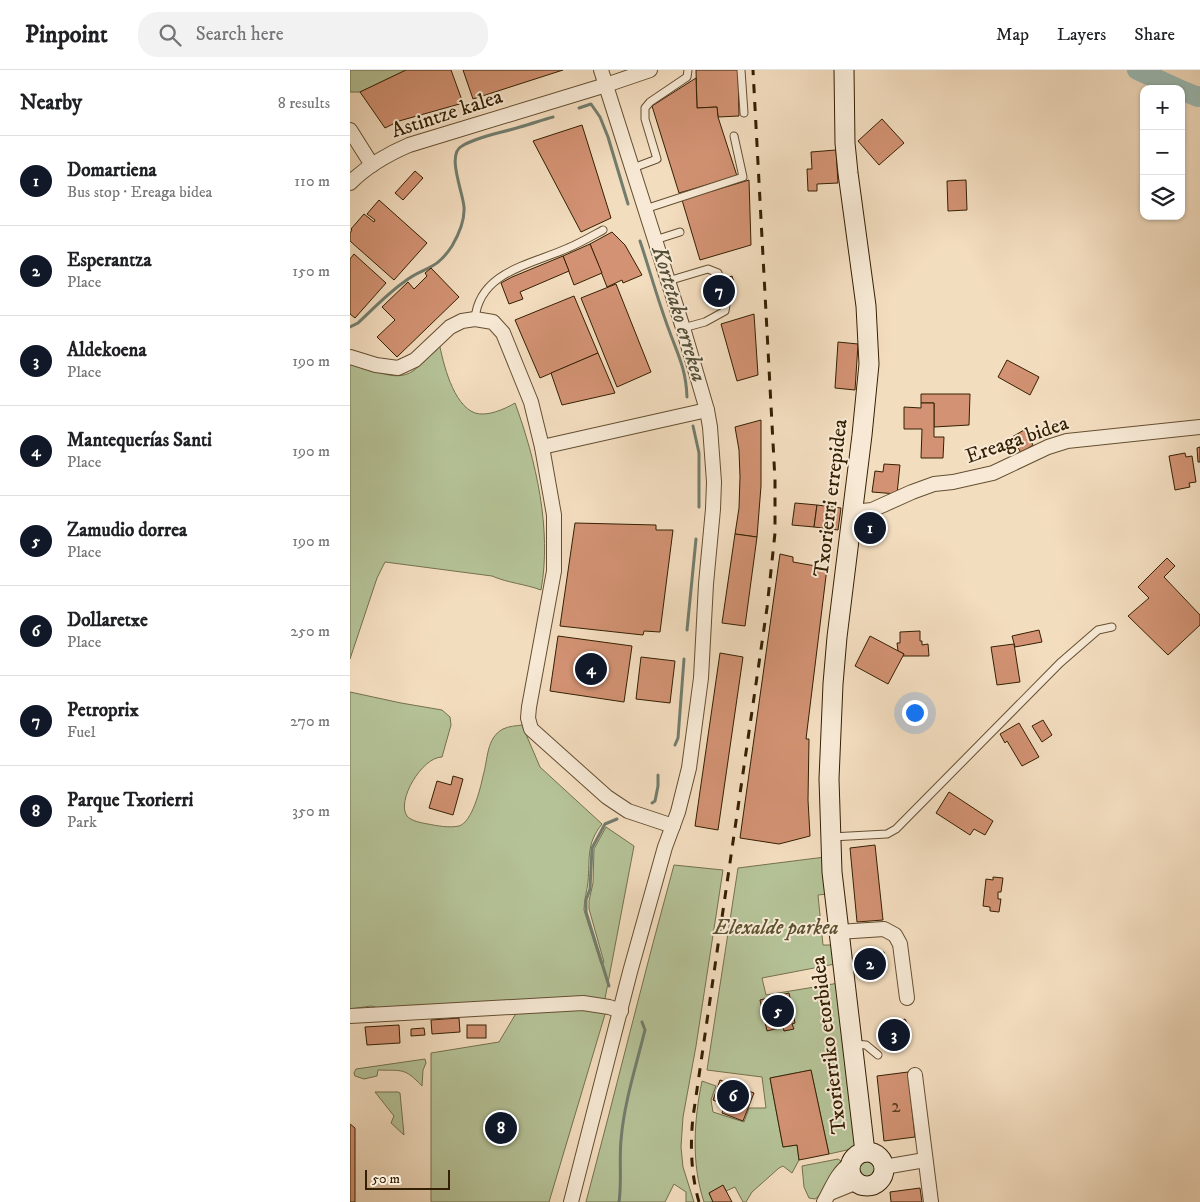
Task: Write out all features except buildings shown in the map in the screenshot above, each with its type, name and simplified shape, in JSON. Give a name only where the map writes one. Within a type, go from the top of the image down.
[{"type":"street","points":[[571,1202],[663,856],[689,768],[701,678],[706,584],[714,509],[714,482],[707,410],[601,70]]},
{"type":"street","name":"Astintze kalea","points":[[350,183],[390,153],[410,145],[650,70]]},
{"type":"street","name":"Txorierri errepidea","points":[[838,932],[829,779],[832,684],[836,637],[868,388],[866,306],[848,174],[844,70]]},
{"type":"street","points":[[350,130],[372,165]]},
{"type":"street","points":[[350,357],[376,366],[398,368],[415,360],[450,327],[462,321],[475,319],[492,322],[503,333],[511,364],[531,402],[542,447],[554,514],[554,572],[528,707],[528,718],[532,729],[607,797],[628,811],[673,826]]},
{"type":"street","points":[[542,447],[707,410]]},
{"type":"street","name":"Ereaga bidea","points":[[852,512],[872,510],[934,484],[953,482],[993,473],[1048,447],[1067,441],[1200,427]]},
{"type":"street","points":[[838,932],[884,929],[895,935],[900,944],[907,998]]},
{"type":"street","name":"Txorierriko etorbidea","points":[[838,932],[853,1044],[858,1157]]},
{"type":"street","points":[[350,1016],[583,1003],[621,1011]]},
{"type":"street","points":[[915,1075],[931,1202]]},
{"type":"street","points":[[872,1153],[880,1157],[884,1167],[882,1177],[878,1181],[865,1190],[827,1198],[834,1180],[844,1168],[858,1157],[872,1153]]},
{"type":"street","points":[[858,1157],[851,1171],[865,1190]]},
{"type":"street","points":[[884,1167],[926,1160]]},
{"type":"lane","points":[[633,168],[657,159],[645,119],[645,108],[650,102],[688,77],[688,70]]},
{"type":"lane","points":[[741,70],[744,113]]},
{"type":"lane","points":[[645,209],[743,176],[734,136]]},
{"type":"lane","points":[[475,319],[476,308],[483,293],[498,278],[520,267],[569,248],[603,230]]},
{"type":"lane","points":[[655,240],[680,232]]},
{"type":"lane","points":[[668,282],[708,269],[718,273],[726,299],[725,311],[705,322],[683,328]]},
{"type":"lane","points":[[831,837],[887,834],[896,829],[1060,663],[1098,630],[1112,627]]},
{"type":"lane","points":[[853,1044],[866,1045],[878,1055]]},
{"type":"green space","points":[[350,70],[406,70],[360,92],[350,92]]},
{"type":"green space","points":[[439,342],[450,382],[455,393],[467,409],[475,413],[485,414],[501,410],[515,403],[523,425],[540,495],[545,543],[541,590],[492,576],[385,562],[377,578],[350,659],[350,360],[381,373],[398,376],[406,375],[427,358]]},
{"type":"green space","points":[[350,692],[442,710],[450,717],[451,725],[442,757],[434,759],[419,772],[405,800],[407,816],[426,824],[451,827],[464,823],[472,812],[478,797],[488,750],[493,738],[503,729],[522,725],[540,767],[602,824],[591,845],[584,903],[584,910],[601,964],[604,962],[589,909],[593,883],[594,849],[606,827],[634,846],[604,1004],[387,1010],[371,1006],[350,1009]]},
{"type":"green space","name":"Elexalde parkea","points":[[825,857],[827,894],[818,895],[823,945],[833,945],[835,964],[762,978],[766,995],[839,983],[856,1148],[829,1154],[811,1070],[770,1078],[783,1147],[797,1145],[799,1160],[792,1173],[783,1166],[779,1168],[752,1192],[746,1202],[743,1202],[735,1187],[726,1191],[723,1186],[709,1193],[713,1202],[704,1202],[697,1172],[695,1142],[697,1111],[702,1081],[716,1086],[711,1100],[713,1112],[744,1122],[749,1108],[766,1108],[762,1077],[707,1070],[738,868]]},
{"type":"green space","points":[[674,865],[723,870],[683,1117],[681,1147],[683,1167],[694,1202],[686,1202],[686,1192],[674,1184],[665,1202],[586,1202],[651,949]]},
{"type":"green space","points":[[589,1007],[606,1011],[549,1202],[431,1202],[431,1053],[499,1042],[518,1010]]},
{"type":"green space","points":[[425,1059],[422,1086],[411,1076],[398,1070],[378,1070],[377,1076],[364,1079],[355,1076],[354,1073],[356,1069]]},
{"type":"green space","points":[[375,1092],[400,1093],[404,1135],[391,1123],[394,1116]]},
{"type":"green space","points":[[868,1158],[875,1161],[878,1168],[875,1175],[868,1178],[861,1175],[858,1168],[861,1161]]},
{"type":"green space","points":[[838,1159],[841,1161],[818,1197],[815,1199],[809,1198],[804,1187],[802,1166]]},
{"type":"waterway","points":[[1137,70],[1170,85]]},
{"type":"waterway","points":[[1185,92],[1198,97],[1200,96]]},
{"type":"waterway","name":"Kortetako errekea","points":[[579,108],[591,104],[600,117],[628,204]]},
{"type":"waterway","points":[[350,327],[358,323],[404,282],[435,265],[452,246],[464,217],[463,200],[455,165],[457,150],[476,140],[553,117]]},
{"type":"waterway","name":"Kortetako errekea","points":[[640,241],[661,308],[681,362],[687,397]]},
{"type":"waterway","name":"Kortetako errekea","points":[[693,426],[699,453],[699,507]]},
{"type":"waterway","name":"Kortetako errekea","points":[[687,630],[696,539]]},
{"type":"waterway","name":"Kortetako errekea","points":[[675,745],[678,738],[684,659]]},
{"type":"waterway","name":"Kortetako errekea","points":[[652,803],[655,801],[658,775]]},
{"type":"waterway","name":"Kortetako errekea","points":[[609,986],[586,912],[586,900],[590,889],[592,848],[605,824],[617,819]]},
{"type":"waterway","name":"Kortetako errekea","points":[[619,1202],[620,1148],[625,1112],[645,1030],[642,1022]]},
{"type":"railway","points":[[699,1202],[692,1160],[693,1117],[767,608],[775,533],[775,480],[753,70]]},
{"type":"place","name":"Petroprix","points":[[719,291]]},
{"type":"place","name":"Domartiena","points":[[870,528]]},
{"type":"place","name":"Mantequerías Santi","points":[[591,669]]},
{"type":"place","name":"Esperantza","points":[[870,964]]},
{"type":"place","name":"Zamudio dorrea","points":[[778,1011]]},
{"type":"place","name":"Aldekoena","points":[[894,1035]]},
{"type":"place","name":"Dollaretxe","points":[[733,1096]]},
{"type":"place","name":"Parque Txorierri","points":[[501,1128]]}]
